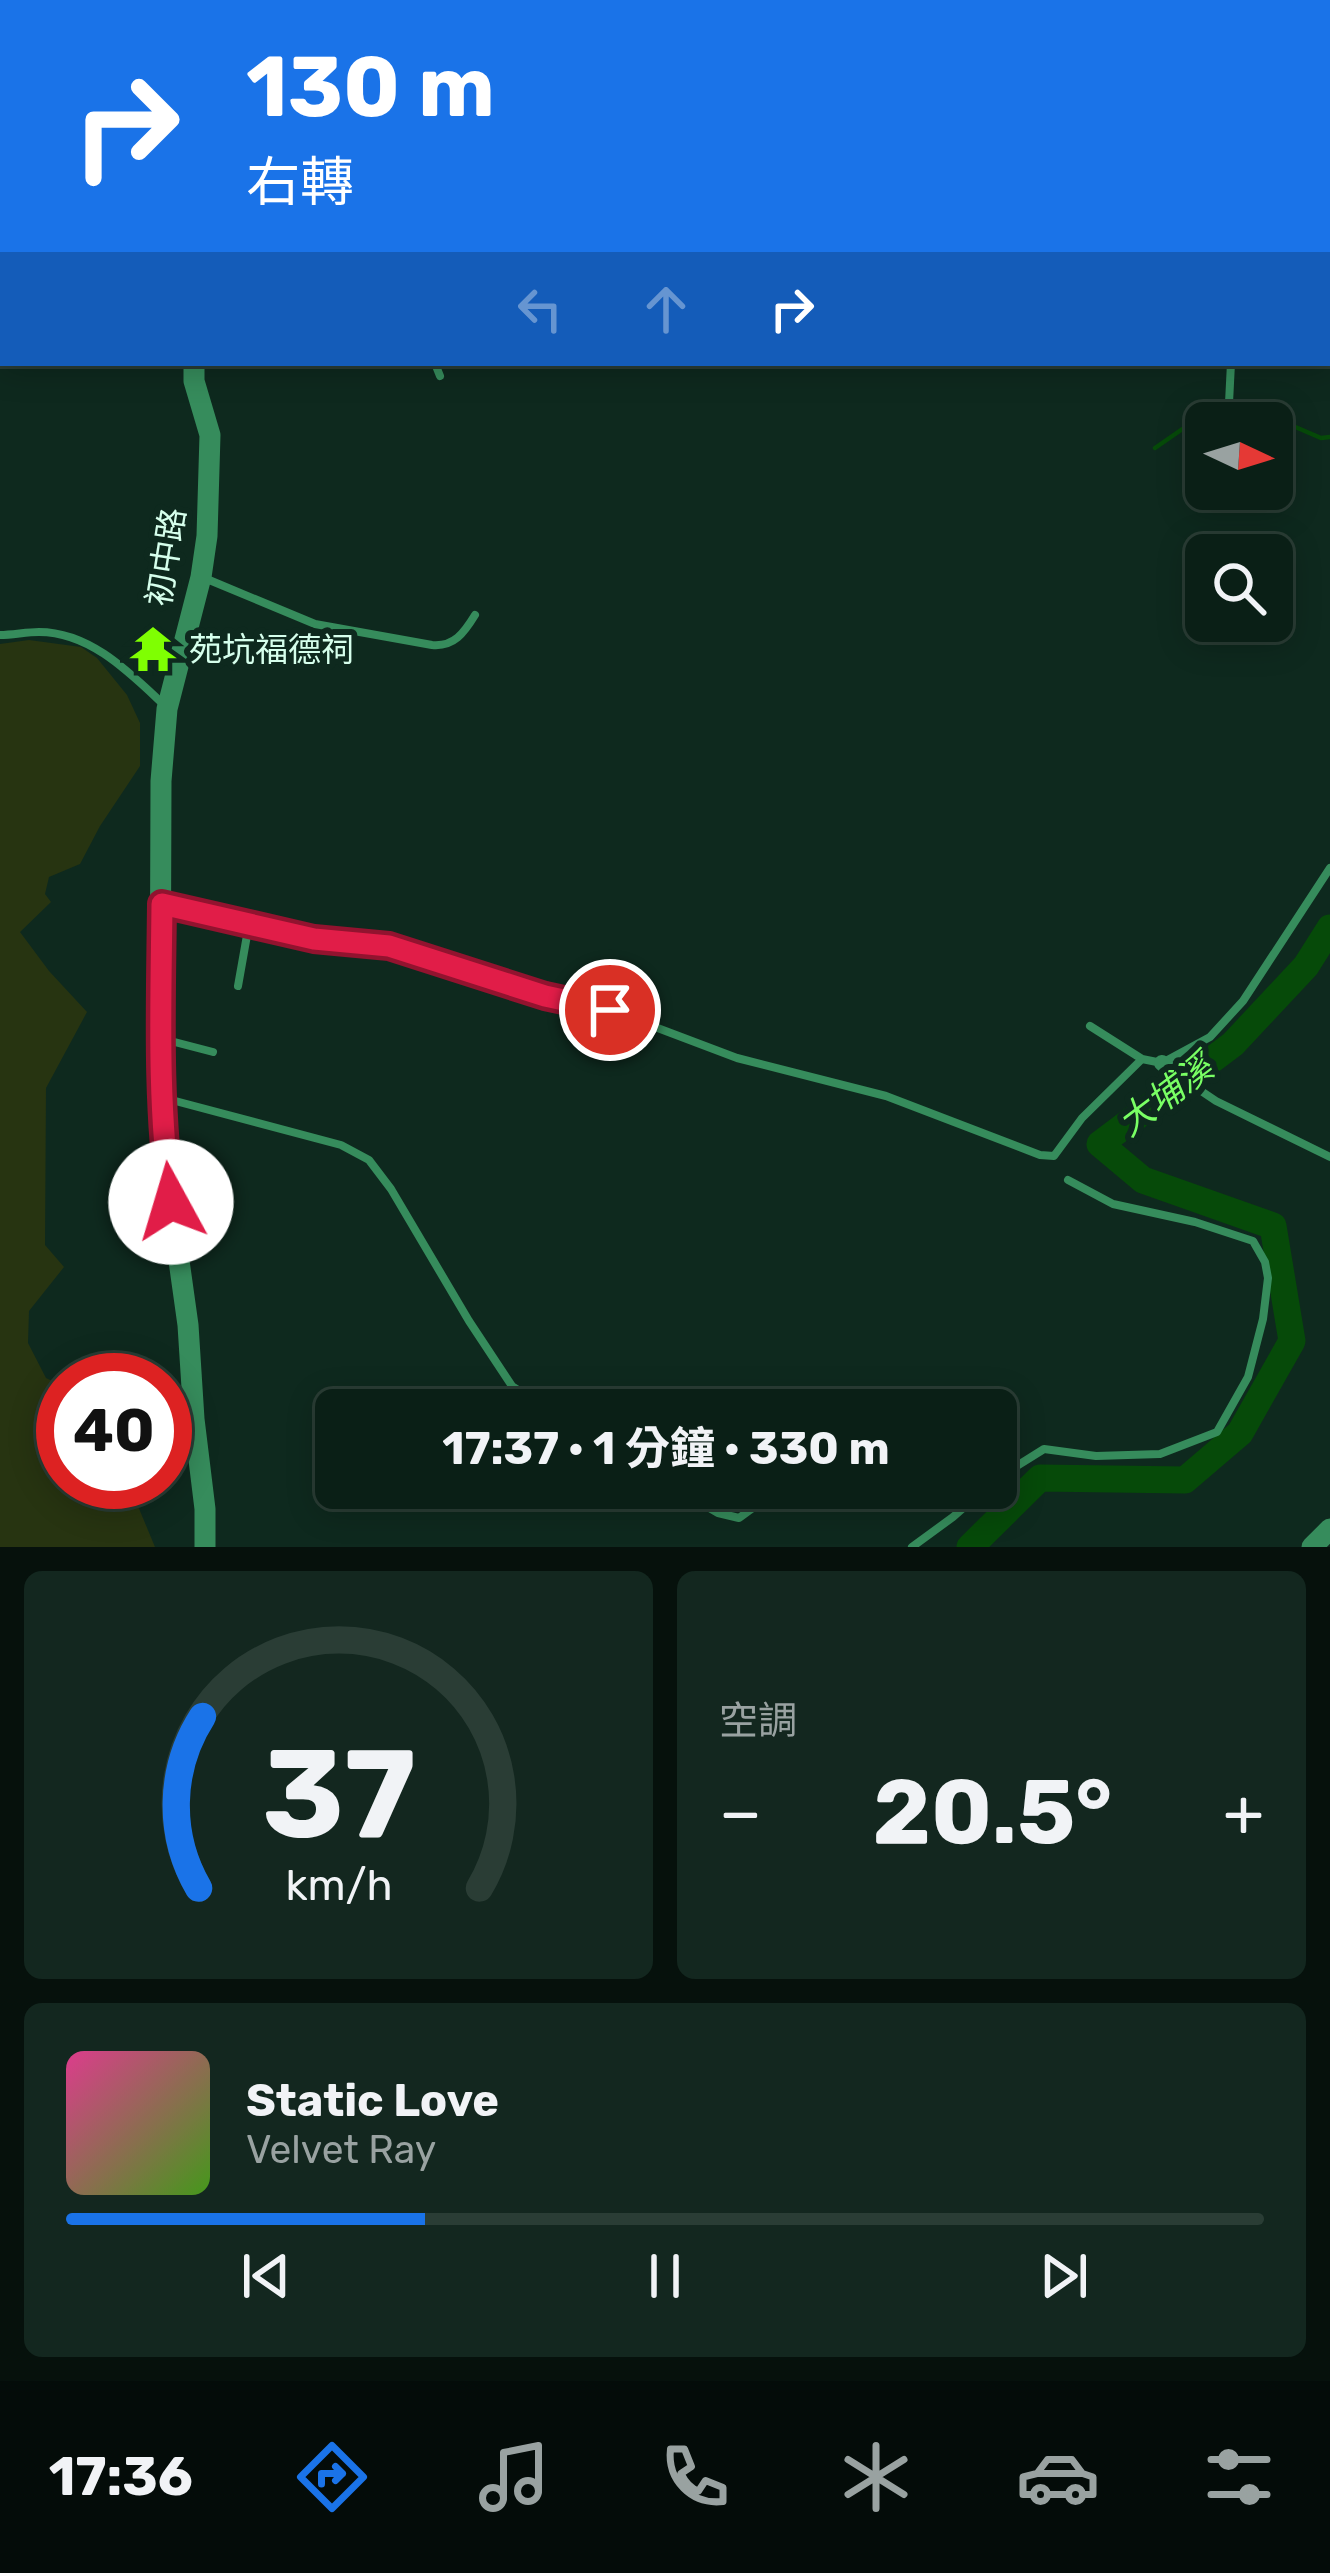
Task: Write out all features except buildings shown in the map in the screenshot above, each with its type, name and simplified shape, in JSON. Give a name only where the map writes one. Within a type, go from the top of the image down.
[{"type":"street","name":"初中路","points":[[194,366],[210,434],[207,536],[202,577],[167,709],[161,781],[160,1038],[165,1161],[188,1325],[205,1547]]},
{"type":"street","points":[[1312,1547],[1330,1529]]},
{"type":"lane","points":[[436,366],[440,376]]},
{"type":"lane","points":[[1229,402],[1232,366]]},
{"type":"lane","points":[[202,577],[315,624],[432,645],[446,646],[464,633],[475,615]]},
{"type":"lane","points":[[0,635],[42,632],[78,639],[128,670],[167,709]]},
{"type":"lane","points":[[1166,1066],[1210,1037],[1243,1001],[1330,868]]},
{"type":"lane","points":[[162,904],[314,939],[389,946],[545,996],[610,1010],[737,1058],[886,1096],[1040,1155],[1054,1156],[1082,1118],[1142,1059]]},
{"type":"lane","points":[[238,986],[249,924]]},
{"type":"lane","points":[[1090,1026],[1142,1059],[1166,1066],[1216,1101],[1330,1157]]},
{"type":"lane","points":[[160,1038],[213,1052]]},
{"type":"lane","points":[[162,1097],[340,1144],[370,1160],[469,1322],[517,1389]]},
{"type":"lane","points":[[1017,1466],[1044,1449],[1096,1456],[1160,1454],[1216,1432],[1248,1377],[1263,1318],[1268,1279],[1252,1241],[1195,1222],[1113,1204],[1068,1180]]},
{"type":"lane","points":[[711,1509],[740,1518],[752,1509]]},
{"type":"lane","points":[[912,1547],[962,1509]]},
{"type":"green space","points":[[29,640],[81,647],[97,658],[127,695],[140,723],[140,766],[80,864],[49,877],[45,894],[51,902],[20,932],[87,1012],[46,1088],[45,1245],[64,1267],[29,1311],[28,1343],[36,1359],[36,1509],[139,1509],[155,1547],[0,1547],[0,644]]},
{"type":"waterway","points":[[1155,448],[1207,412],[1258,411],[1321,438],[1330,437]]},
{"type":"waterway","name":"大埔溪","points":[[970,1547],[1040,1478],[1185,1480],[1240,1433],[1292,1341],[1273,1226],[1143,1180],[1100,1144],[1233,1044],[1306,966],[1330,928]]},
{"type":"place","name":"苑坑福德祠","points":[[153,649]]},
{"type":"route","points":[[171,1202],[160,1074],[162,904],[314,939],[389,946],[545,996],[610,1010]]}]
